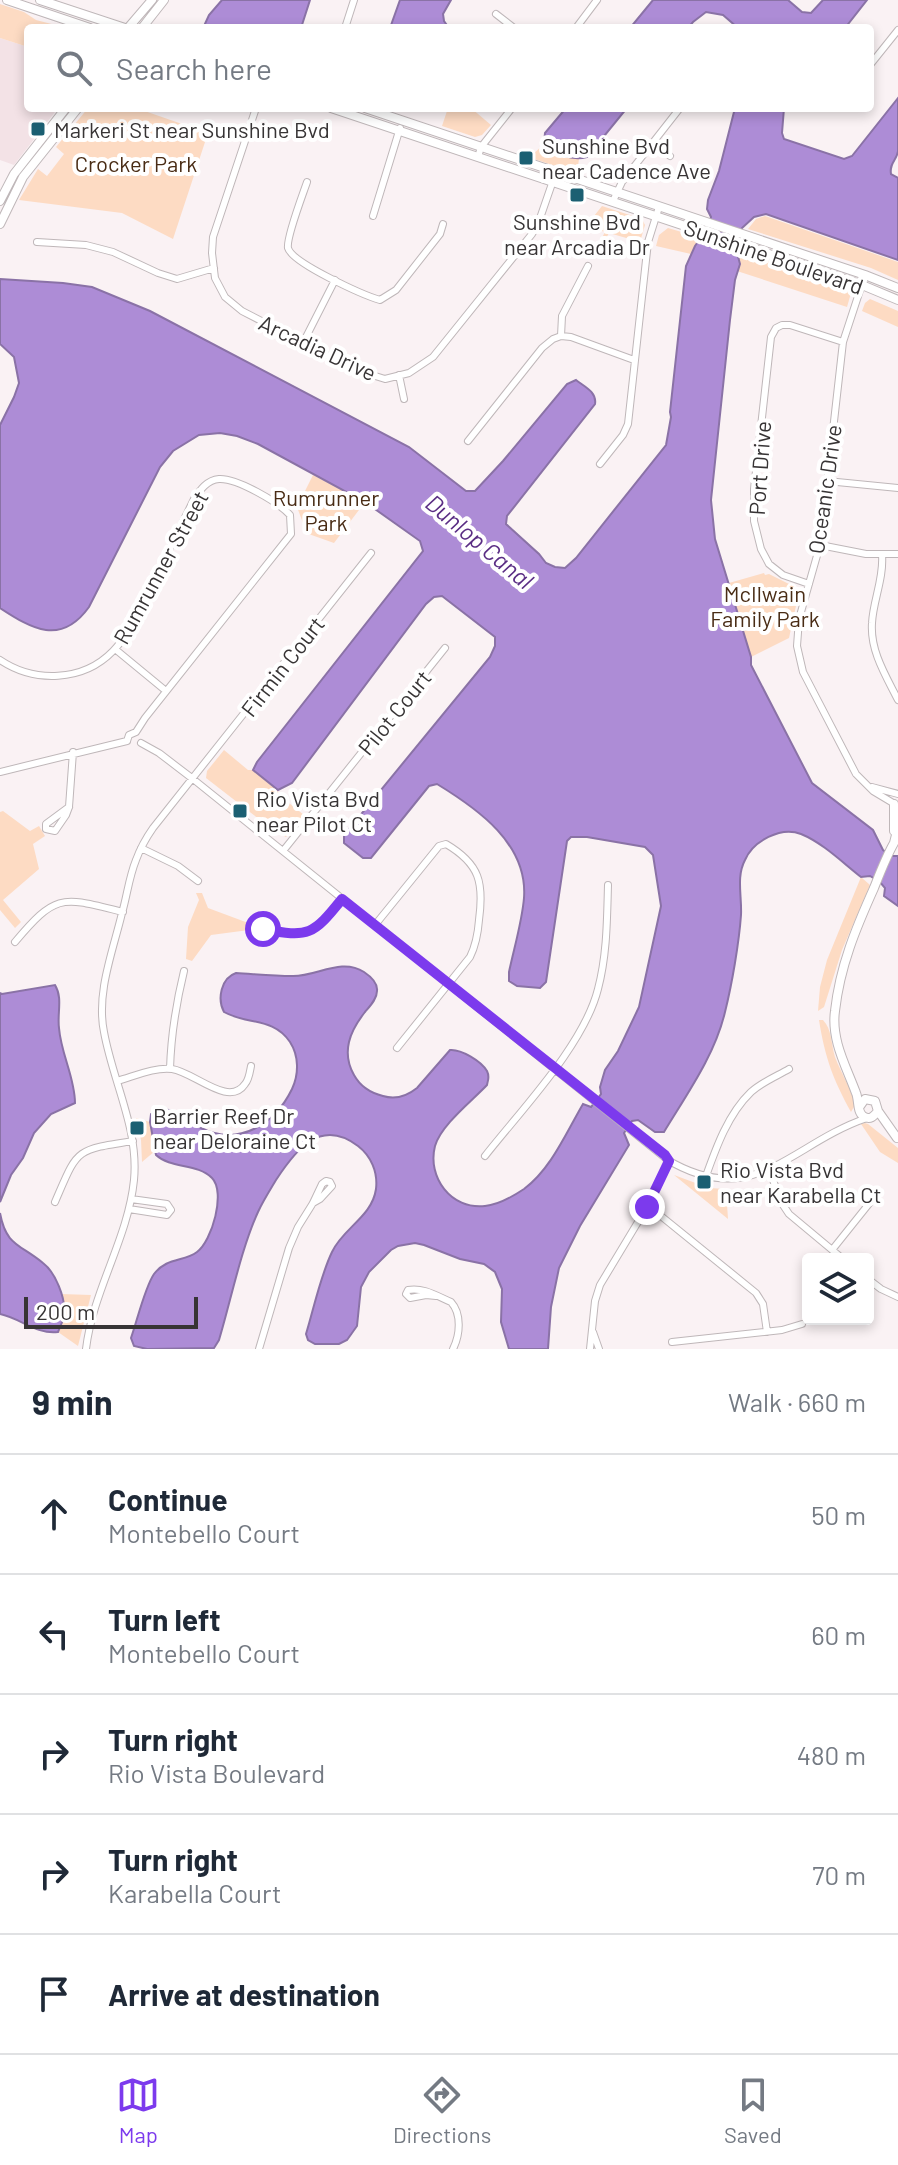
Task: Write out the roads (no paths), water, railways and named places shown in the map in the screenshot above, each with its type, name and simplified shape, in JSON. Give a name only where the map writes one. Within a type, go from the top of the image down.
[{"type":"main road","points":[[7,0],[77,24]]},
{"type":"main road","points":[[40,0],[114,24]]},
{"type":"main road","points":[[130,24],[152,0]]},
{"type":"main road","points":[[145,24],[164,0]]},
{"type":"main road","points":[[0,201],[14,174],[63,112]]},
{"type":"main road","points":[[0,224],[23,177],[75,112]]},
{"type":"main road","name":"Sunshine Boulevard","points":[[343,112],[399,131],[480,152],[658,211],[746,235],[864,280],[898,300]]},
{"type":"main road","name":"Sunshine Boulevard","points":[[377,112],[480,152]]},
{"type":"main road","name":"Sunshine Boulevard","points":[[658,211],[700,231],[742,245],[898,288]]},
{"type":"main road","points":[[891,847],[895,805]]},
{"type":"main road","points":[[897,833],[846,954],[834,1021],[837,1043],[861,1115],[898,1138]]},
{"type":"main road","points":[[850,1078],[868,1099],[877,1103],[878,1111],[898,1138]]},
{"type":"main road","points":[[859,1108],[862,1101],[868,1099]]},
{"type":"main road","points":[[868,1118],[878,1111]]},
{"type":"street","points":[[346,24],[354,0]]},
{"type":"street","points":[[579,24],[597,0]]},
{"type":"street","points":[[496,14],[509,24]]},
{"type":"street","points":[[874,60],[898,30]]},
{"type":"street","name":"Arcadia Drive","points":[[255,112],[213,237],[215,278],[225,297],[242,311],[356,370],[385,379],[409,373],[433,357],[532,234],[554,176]]},
{"type":"street","points":[[480,152],[509,112]]},
{"type":"street","points":[[615,197],[677,112]]},
{"type":"street","points":[[373,216],[403,121]]},
{"type":"street","points":[[654,143],[670,156]]},
{"type":"street","points":[[307,182],[288,238],[289,250],[294,258],[380,300],[389,297],[440,234],[443,224]]},
{"type":"street","points":[[600,464],[628,424],[648,242],[658,211]]},
{"type":"street","points":[[37,242],[86,245],[113,252],[177,279],[214,268]]},
{"type":"street","points":[[561,336],[562,316],[588,266]]},
{"type":"street","points":[[303,343],[335,280]]},
{"type":"street","name":"Oceanic Drive","points":[[864,280],[843,342],[820,545],[797,626],[797,646],[801,665],[853,769],[865,784],[895,805]]},
{"type":"street","points":[[773,318],[779,326],[790,325],[843,342]]},
{"type":"street","name":"Port Drive","points":[[779,326],[771,337],[754,489],[754,521],[761,549],[769,564],[783,575],[809,584]]},
{"type":"street","points":[[468,441],[542,348],[553,339],[571,337],[634,360]]},
{"type":"street","points":[[399,375],[404,399]]},
{"type":"street","name":"Rumrunner Street","points":[[0,660],[26,673],[44,677],[62,676],[94,665],[115,649],[126,634],[201,489],[210,482],[220,479],[231,481],[284,509],[290,515],[291,534],[136,732],[130,734],[134,744]]},
{"type":"street","points":[[827,481],[898,488]]},
{"type":"street","points":[[820,545],[866,554],[898,554]]},
{"type":"street","name":"Firmin Court","points":[[86,1349],[94,1310],[129,1209],[134,1178],[133,1141],[105,1036],[102,1011],[105,982],[133,867],[153,828],[371,553]]},
{"type":"street","points":[[882,555],[872,632],[878,659],[898,700]]},
{"type":"street","name":"Pilot Court","points":[[283,851],[445,648]]},
{"type":"street","points":[[115,649],[166,691]]},
{"type":"street","points":[[134,744],[142,737],[136,732]]},
{"type":"street","points":[[0,772],[73,752],[134,744],[159,753],[669,1161],[687,1171],[736,1178],[755,1175],[846,1125],[868,1118]]},
{"type":"street","points":[[69,807],[73,752]]},
{"type":"street","points":[[865,784],[897,794],[893,798],[895,805]]},
{"type":"street","points":[[375,925],[439,846],[446,844],[465,858],[482,885],[473,950],[449,985],[397,1048]]},
{"type":"street","points":[[141,848],[178,866],[198,881]]},
{"type":"street","points":[[485,1156],[566,1054],[590,1011],[598,989],[606,939],[608,885]]},
{"type":"street","points":[[263,929],[290,935],[304,933],[322,923],[342,899]]},
{"type":"street","points":[[15,942],[34,919],[49,907],[63,902],[80,901],[123,912]]},
{"type":"street","points":[[170,1069],[171,1037],[184,971]]},
{"type":"street","points":[[117,1081],[170,1069],[185,1072],[224,1093],[236,1092],[246,1083],[251,1066]]},
{"type":"street","points":[[706,1176],[722,1136],[745,1099],[757,1087],[789,1069]]},
{"type":"street","points":[[846,1125],[859,1108]]},
{"type":"street","points":[[55,1202],[69,1168],[79,1155],[96,1147],[133,1141]]},
{"type":"street","points":[[590,1349],[595,1301],[600,1285],[647,1207],[669,1161]]},
{"type":"street","points":[[769,1169],[781,1202],[789,1214],[836,1253]]},
{"type":"street","points":[[832,1250],[876,1195]]},
{"type":"street","points":[[129,1209],[165,1215],[171,1210],[167,1204],[131,1199]]},
{"type":"street","points":[[259,1349],[289,1248],[313,1203]]},
{"type":"street","points":[[647,1207],[756,1293],[763,1304],[767,1332]]},
{"type":"street","points":[[874,1284],[898,1297]]},
{"type":"street","points":[[436,1296],[455,1307],[462,1348],[453,1349]]},
{"type":"street","points":[[672,1342],[790,1329],[802,1324]]},
{"type":"street","points":[[592,1329],[599,1349]]},
{"type":"street","points":[[453,1349],[458,1334]]},
{"type":"water","points":[[222,0],[310,0],[302,24],[205,24]]},
{"type":"water","points":[[400,0],[451,0],[443,14],[446,24],[391,24]]},
{"type":"water","points":[[653,0],[788,0],[802,12],[811,13],[823,0],[867,0],[848,24],[733,24],[723,15],[706,12],[691,24],[633,24]]},
{"type":"water","name":"Dunlop Canal","points":[[898,98],[898,151],[891,174],[898,178],[898,260],[766,214],[754,217],[742,228],[737,240],[740,264],[730,320],[711,500],[715,539],[751,665],[812,783],[873,830],[883,850],[898,856],[898,906],[884,896],[885,888],[880,882],[870,876],[861,877],[825,848],[801,834],[785,832],[768,837],[749,853],[741,873],[741,915],[733,976],[714,1044],[664,1132],[655,1132],[638,1120],[632,1121],[624,1133],[629,1145],[580,1226],[559,1268],[551,1307],[548,1349],[509,1349],[501,1322],[502,1289],[495,1272],[484,1264],[415,1243],[391,1250],[369,1272],[361,1287],[357,1326],[347,1340],[339,1344],[315,1344],[308,1340],[306,1334],[332,1252],[369,1207],[376,1189],[375,1171],[367,1155],[344,1138],[332,1135],[320,1136],[300,1149],[264,1200],[246,1242],[219,1340],[214,1348],[147,1349],[134,1346],[131,1338],[154,1274],[164,1265],[192,1255],[203,1246],[212,1227],[218,1194],[212,1178],[206,1173],[156,1155],[151,1114],[169,1110],[215,1133],[242,1133],[266,1122],[276,1113],[285,1102],[296,1077],[295,1053],[283,1034],[268,1025],[224,1012],[222,990],[227,979],[236,973],[301,976],[346,966],[364,972],[376,985],[377,994],[352,1034],[348,1058],[359,1082],[379,1095],[397,1097],[413,1091],[450,1050],[480,1063],[488,1073],[487,1085],[438,1138],[433,1158],[438,1180],[452,1197],[473,1206],[490,1205],[510,1198],[534,1181],[557,1150],[583,1104],[591,1107],[601,1094],[605,1070],[618,1051],[639,1007],[661,906],[653,855],[645,847],[571,837],[567,841],[546,982],[540,988],[517,986],[509,981],[509,972],[523,907],[523,879],[509,845],[484,817],[437,784],[429,786],[371,858],[363,858],[344,843],[344,835],[490,657],[495,646],[495,637],[442,596],[434,597],[426,604],[292,783],[278,790],[253,770],[423,551],[420,541],[365,502],[258,444],[220,433],[199,435],[173,451],[160,467],[89,607],[68,627],[46,630],[35,627],[0,608],[0,425],[19,383],[14,357],[0,344],[0,279],[92,287],[150,311],[409,447],[466,491],[475,491],[567,384],[576,380],[592,393],[595,404],[507,516],[506,524],[546,563],[565,568],[666,445],[686,266],[695,246],[709,227],[708,200],[734,112],[784,112],[784,139],[844,159],[852,156]]},
{"type":"water","points":[[563,112],[624,112],[587,157],[558,154],[544,144],[545,133]]},
{"type":"water","points":[[55,985],[59,1000],[60,1038],[75,1103],[51,1114],[34,1133],[0,1202],[0,993]]},
{"type":"water","points":[[0,1213],[10,1238],[43,1263],[55,1279],[64,1308],[58,1332],[36,1329],[0,1314]]},
{"type":"place","name":"Markeri St near Sunshine Bvd","points":[[38,129]]},
{"type":"place","name":"Sunshine Bvd near Cadence Ave","points":[[526,158]]},
{"type":"place","name":"Sunshine Bvd near Arcadia Dr","points":[[577,195]]},
{"type":"place","name":"Rio Vista Bvd near Pilot Ct","points":[[240,811]]},
{"type":"place","name":"Barrier Reef Dr near Deloraine Ct","points":[[137,1128]]},
{"type":"place","name":"Rio Vista Bvd near Karabella Ct","points":[[704,1182]]},
{"type":"park label","name":"Crocker Park","points":[[136,163]]},
{"type":"park label","name":"Rumrunner Park","points":[[326,510]]},
{"type":"park label","name":"McIlwain Family Park","points":[[765,606]]}]
